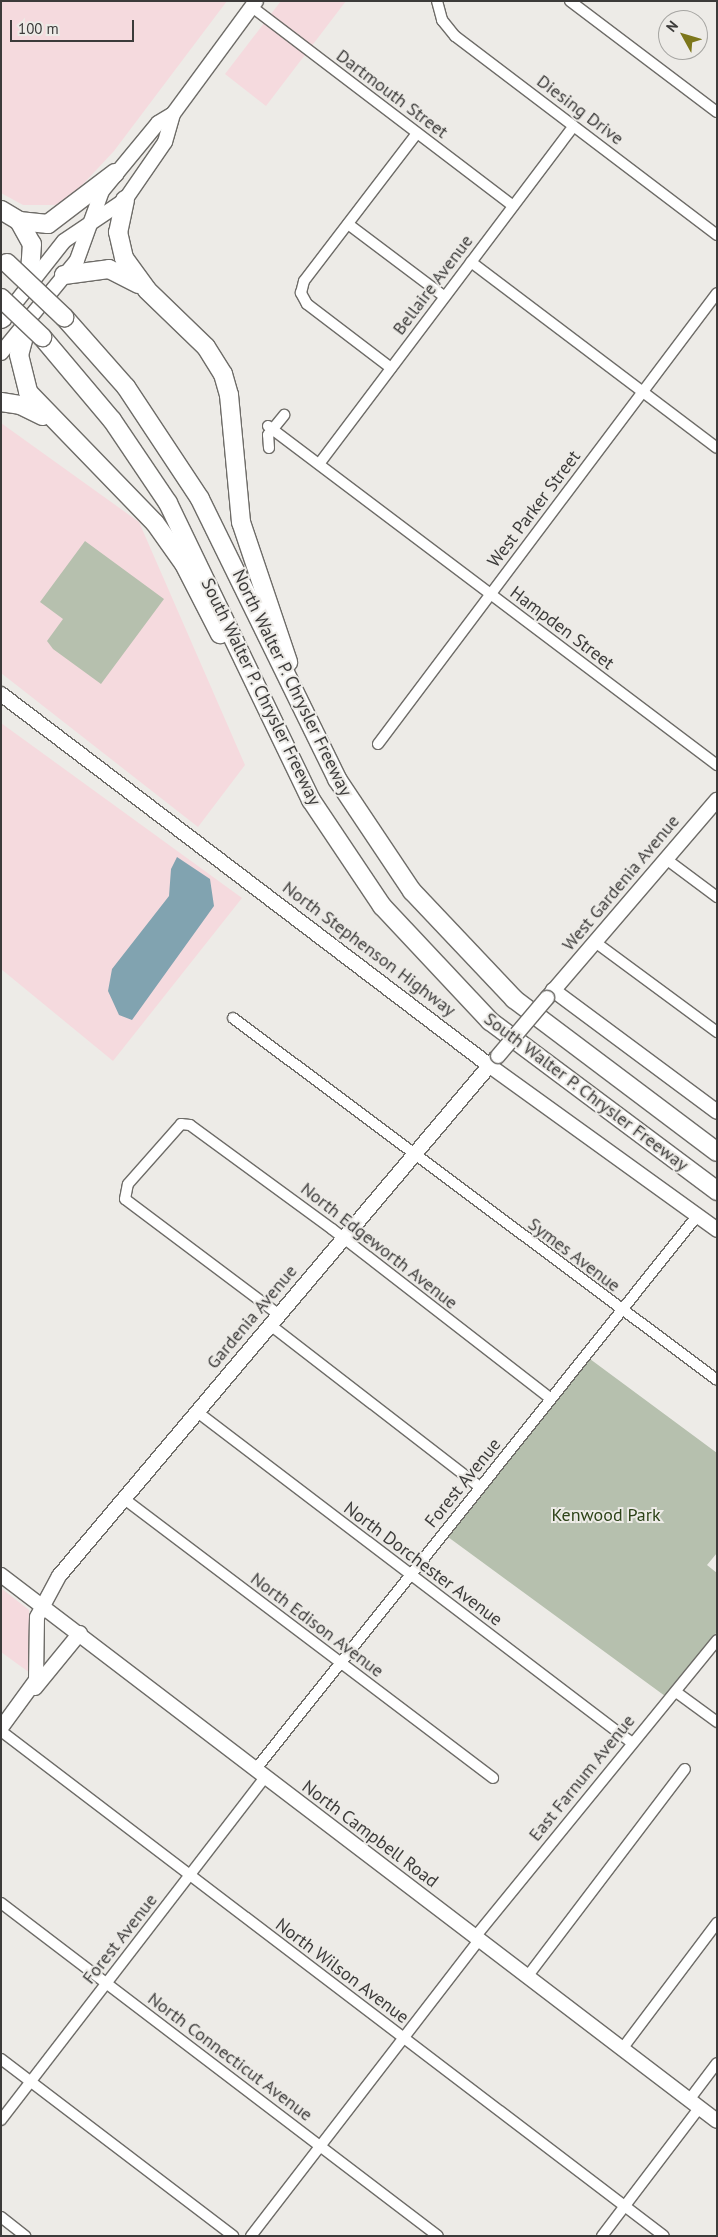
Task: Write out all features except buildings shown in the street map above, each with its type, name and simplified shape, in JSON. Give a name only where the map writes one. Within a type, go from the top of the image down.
[{"type":"highway","points":[[1,210],[19,221],[41,226],[55,221],[93,186],[115,173]]},
{"type":"highway","points":[[125,200],[120,246],[147,290]]},
{"type":"highway","points":[[19,221],[32,244],[29,286]]},
{"type":"highway","name":"North Walter P. Chrysler Freeway","points":[[4,261],[64,317],[132,394],[200,499],[300,708],[362,822],[455,941],[555,1033],[717,1152]]},
{"type":"highway","points":[[64,275],[110,269],[147,290],[206,347],[223,374],[229,395],[241,522],[280,632],[300,708]]},
{"type":"highway","name":"South Walter P. Chrysler Freeway","points":[[1,298],[42,337],[112,420],[168,503],[271,723],[338,845],[382,906],[431,963],[520,1046],[717,1191]]},
{"type":"highway","points":[[29,318],[19,355],[22,379],[33,400],[136,500],[172,546],[271,723]]},
{"type":"highway","points":[[1,402],[27,407],[58,425]]},
{"type":"street","name":"Diesing Drive","points":[[437,1],[442,20],[455,36],[717,235]]},
{"type":"street","points":[[570,1],[717,112]]},
{"type":"street","points":[[2,319],[64,241],[125,200],[165,142],[173,114],[254,3]]},
{"type":"street","name":"Dartmouth Street","points":[[254,3],[416,133],[513,206]]},
{"type":"street","points":[[1,353],[64,275],[84,247],[94,207],[115,173],[158,123],[173,114]]},
{"type":"street","name":"Bellaire Avenue","points":[[319,464],[574,126]]},
{"type":"street","points":[[391,368],[302,297],[304,282],[416,133]]},
{"type":"street","points":[[348,224],[445,297]]},
{"type":"street","points":[[471,262],[717,448]]},
{"type":"street","name":"West Parker Street","points":[[378,744],[717,293]]},
{"type":"street","points":[[269,448],[268,435],[271,428],[284,415]]},
{"type":"street","name":"Hampden Street","points":[[271,428],[717,765]]},
{"type":"street","name":"North Stephenson Highway","points":[[1,694],[494,1061],[717,1230]]},
{"type":"street","name":"West Gardenia Avenue","points":[[550,994],[717,800]]},
{"type":"street","points":[[666,859],[717,897]]},
{"type":"street","points":[[595,942],[717,1032]]},
{"type":"street","points":[[550,994],[717,1112]]},
{"type":"street","name":"Gardenia Avenue","points":[[32,1690],[38,1669],[35,1630],[41,1604],[123,1498],[550,994]]},
{"type":"street","name":"Symes Avenue","points":[[233,1018],[622,1311],[717,1380]]},
{"type":"street","name":"North Edgeworth Avenue","points":[[274,1319],[125,1199],[128,1184],[174,1129],[184,1124],[342,1238],[550,1399]]},
{"type":"street","name":"Forest Avenue","points":[[1,2120],[190,1875],[340,1663],[698,1216]]},
{"type":"street","points":[[274,1319],[480,1487]]},
{"type":"street","name":"North Dorchester Avenue","points":[[196,1411],[631,1742]]},
{"type":"street","name":"North Edison Avenue","points":[[123,1498],[493,1778]]},
{"type":"street","name":"North Campbell Road","points":[[1,1575],[80,1633],[260,1774],[717,2121]]},
{"type":"street","name":"Gardenia Avenue","points":[[2,1726],[80,1633]]},
{"type":"street","name":"East Farnum Avenue","points":[[251,2236],[477,1939],[631,1742],[676,1692],[717,1640]]},
{"type":"street","points":[[676,1692],[717,1722]]},
{"type":"street","name":"North Wilson Avenue","points":[[2,1726],[190,1875],[664,2236]]},
{"type":"street","points":[[527,1977],[685,1768]]},
{"type":"street","name":"North Connecticut Avenue","points":[[1,1904],[438,2236]]},
{"type":"street","points":[[622,2049],[717,1924]]},
{"type":"street","points":[[1,2059],[233,2236]]},
{"type":"street","points":[[602,2236],[694,2104],[717,2063]]},
{"type":"street","points":[[1,2218],[25,2236]]},
{"type":"shaded area","points":[[1,1],[227,1],[114,151],[71,197],[55,205],[23,205],[1,193]]},
{"type":"shaded area","points":[[281,1],[346,1],[266,106],[225,74]]},
{"type":"shaded area","points":[[1,423],[139,522],[245,765],[198,827],[1,673]]},
{"type":"shaded area","points":[[1,723],[242,898],[113,1061],[1,969]]},
{"type":"shaded area","points":[[1,1588],[29,1610],[30,1673],[1,1652]]},
{"type":"green space","points":[[85,541],[164,599],[101,684],[53,649],[47,641],[63,619],[40,602]]},
{"type":"green space","name":"Kenwood Park","points":[[590,1359],[717,1453],[717,1553],[707,1565],[717,1573],[717,1632],[665,1696],[448,1537]]},
{"type":"water","points":[[177,857],[210,879],[214,906],[132,1020],[119,1015],[108,991],[112,969],[169,896],[171,869]]}]
